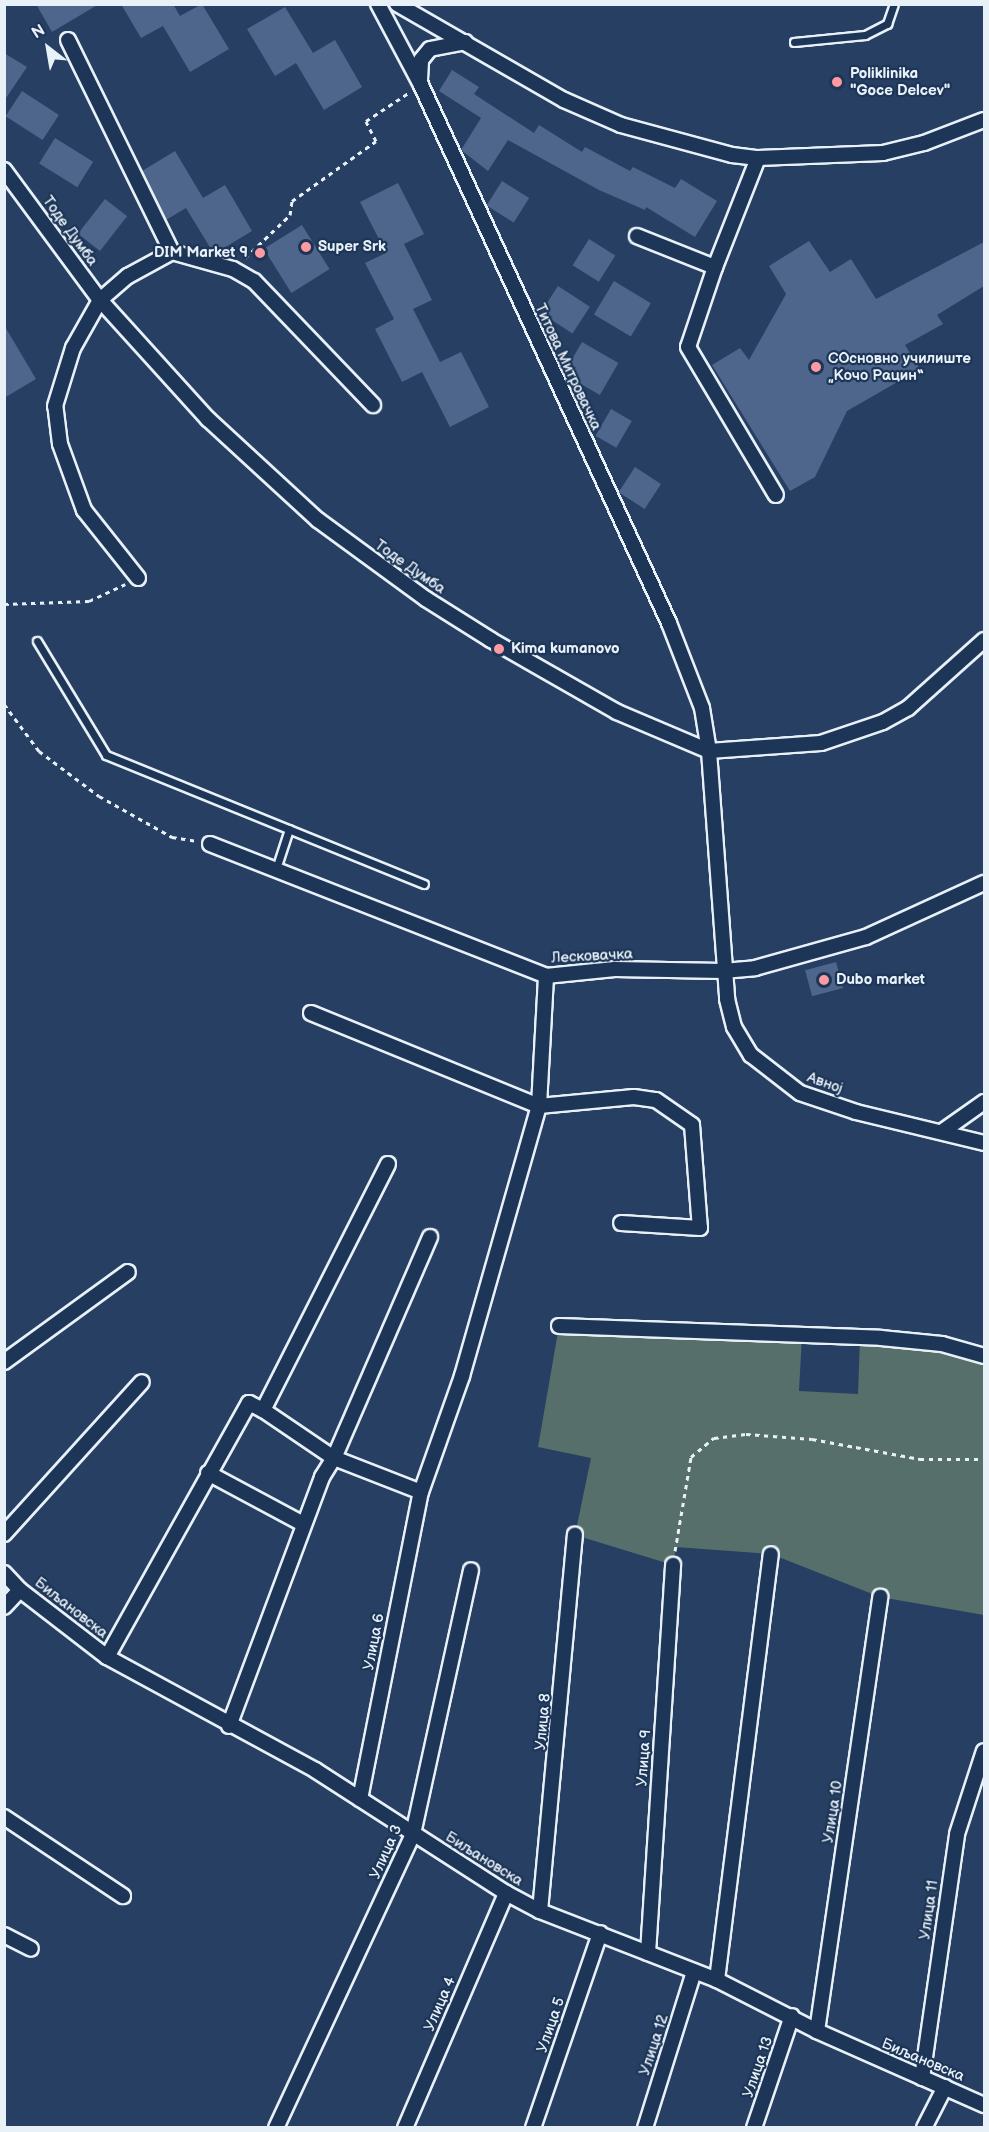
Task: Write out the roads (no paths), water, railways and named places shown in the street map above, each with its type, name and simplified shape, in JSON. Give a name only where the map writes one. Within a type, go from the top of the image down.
[{"type":"street","name":"Титова Митровачка","points":[[378,4],[421,85],[669,623],[702,708],[709,751]]},
{"type":"street","points":[[397,4],[564,100],[621,125],[690,146],[758,159],[883,153],[924,143],[984,120]]},
{"type":"street","points":[[68,40],[172,252]]},
{"type":"street","points":[[421,85],[420,66],[430,49],[465,42]]},
{"type":"street","points":[[758,159],[715,267],[688,347],[776,495]]},
{"type":"street","name":"Тоде Думба","points":[[4,170],[100,300],[208,419],[275,484],[426,599],[617,712],[709,751]]},
{"type":"street","points":[[637,236],[715,267]]},
{"type":"street","points":[[138,578],[84,510],[60,444],[55,406],[62,374],[100,300],[128,276],[172,252],[233,270],[254,281],[373,405]]},
{"type":"street","points":[[723,971],[709,751],[821,743],[883,722],[908,708],[984,640]]},
{"type":"street","name":"Лесковачка","points":[[210,844],[546,976],[615,969],[723,971],[755,968],[866,937],[984,883]]},
{"type":"street","name":"Авној","points":[[723,971],[734,1026],[751,1055],[770,1074],[811,1097],[984,1143]]},
{"type":"street","name":"Улица 6","points":[[360,1799],[421,1492],[462,1376],[539,1106],[546,976]]},
{"type":"street","points":[[311,1013],[539,1106],[634,1097],[657,1100],[692,1125],[700,1228],[621,1223]]},
{"type":"street","points":[[943,1131],[984,1102]]},
{"type":"street","points":[[263,1410],[388,1164]]},
{"type":"street","points":[[229,1726],[322,1477],[334,1458],[430,1237]]},
{"type":"street","points":[[4,1362],[128,1272]]},
{"type":"street","points":[[559,1326],[881,1338],[942,1344],[984,1356]]},
{"type":"street","points":[[4,1534],[142,1382]]},
{"type":"street","points":[[107,1657],[249,1403],[334,1458],[421,1492]]},
{"type":"street","points":[[208,1473],[303,1524]]},
{"type":"street","name":"Улица 8","points":[[540,1911],[575,1535]]},
{"type":"street","points":[[717,1980],[771,1554]]},
{"type":"street","name":"Улица 9","points":[[648,1953],[673,1565]]},
{"type":"street","name":"Улица 3","points":[[276,2127],[413,1834],[471,1570]]},
{"type":"street","name":"Биљановска","points":[[4,1573],[20,1590],[107,1657],[229,1726],[315,1770],[506,1893],[540,1911],[717,1980],[792,2016],[817,2031],[984,2105]]},
{"type":"street","points":[[4,1607],[20,1590]]},
{"type":"street","name":"Улица 10","points":[[817,2031],[880,1597]]},
{"type":"street","name":"Улица 11","points":[[922,2078],[957,1834],[984,1751]]},
{"type":"street","points":[[4,1817],[123,1896]]},
{"type":"street","name":"Улица 4","points":[[405,2127],[506,1893]]},
{"type":"street","name":"Улица 5","points":[[532,2127],[600,1934]]},
{"type":"street","points":[[4,1935],[31,1949]]},
{"type":"street","name":"Улица 12","points":[[645,2127],[694,1972]]},
{"type":"street","name":"Улица 13","points":[[754,2127],[792,2016]]},
{"type":"street","points":[[924,2127],[945,2087]]},
{"type":"lane","points":[[794,42],[865,35],[887,24],[894,4]]},
{"type":"lane","points":[[37,640],[106,755],[424,884]]},
{"type":"lane","points":[[276,869],[289,829]]},
{"type":"place","name":"Poliklinika \"Goce Delcev\"","points":[[837,82]]},
{"type":"place","name":"Super Srk","points":[[306,247]]},
{"type":"place","name":"DIM Market 9","points":[[260,253]]},
{"type":"place","name":"СОсновно училиште „Кочо Рацин“","points":[[816,367]]},
{"type":"place","name":"Kima kumanovo","points":[[499,649]]},
{"type":"place","name":"Dubo market","points":[[824,980]]}]
